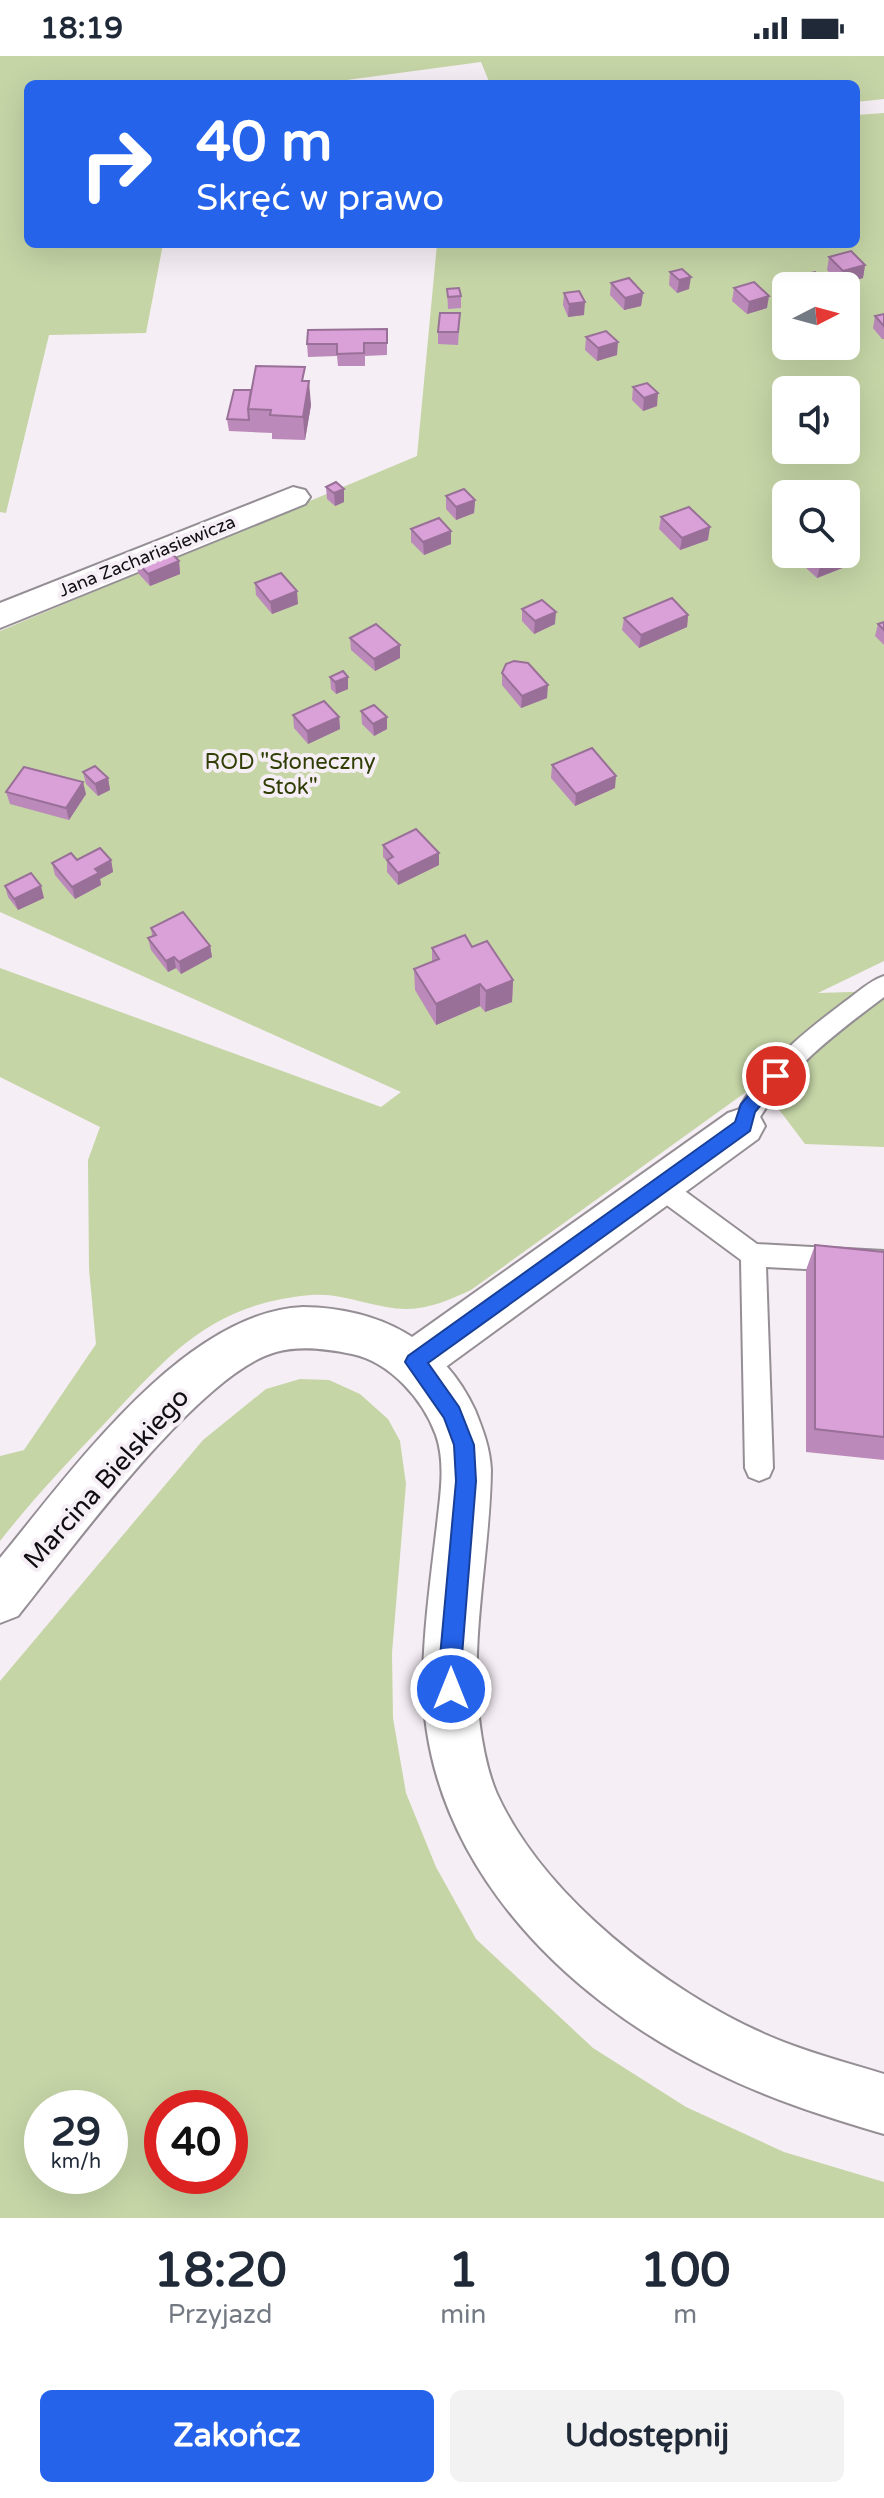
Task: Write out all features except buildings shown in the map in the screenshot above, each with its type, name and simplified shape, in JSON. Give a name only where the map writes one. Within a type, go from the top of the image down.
[{"type":"street","name":"Jana Zachariasiewicza","points":[[0,616],[293,497]]},
{"type":"street","points":[[415,1362],[743,1126]]},
{"type":"street","name":"Marcina Bielskiego","points":[[0,1598],[111,1465],[180,1392],[228,1352],[267,1333],[304,1327],[366,1337],[393,1348],[415,1362],[435,1385],[452,1414],[464,1445],[466,1481],[450,1668],[452,1711],[459,1755],[475,1809],[501,1857],[532,1896],[570,1935],[615,1976],[672,2015],[732,2050],[797,2076],[884,2104]]},
{"type":"lane","points":[[743,1126],[747,1109],[776,1076],[838,1019],[884,985]]},
{"type":"lane","points":[[658,1185],[723,1236],[753,1255],[884,1262]]},
{"type":"lane","points":[[753,1255],[759,1468]]},
{"type":"green space","points":[[0,56],[884,56],[884,99],[860,102],[860,80],[488,80],[481,62],[347,80],[24,80],[24,248],[162,248],[146,333],[49,335],[6,513],[0,512]]},
{"type":"green space","name":"ROD \"Słoneczny Stok\"","points":[[884,113],[884,961],[818,993],[884,991],[884,1147],[805,1144],[777,1107],[746,1092],[471,1290],[456,1297],[407,1309],[335,1296],[311,1295],[245,1309],[194,1336],[150,1375],[0,1541],[0,1456],[24,1450],[96,1344],[89,1269],[88,1160],[100,1127],[0,1077],[0,968],[381,1107],[401,1092],[0,912],[0,631],[417,456],[437,248],[860,248],[860,115]]},
{"type":"green space","points":[[300,1379],[329,1380],[360,1394],[388,1419],[400,1441],[406,1484],[392,1653],[393,1718],[406,1793],[436,1867],[476,1939],[593,2048],[686,2107],[784,2152],[884,2182],[884,2218],[0,2218],[0,1681],[203,1440],[266,1389]]},
{"type":"route","points":[[451,1689],[450,1668],[466,1481],[464,1445],[452,1414],[435,1385],[415,1362],[743,1126],[747,1109],[776,1076]]}]
